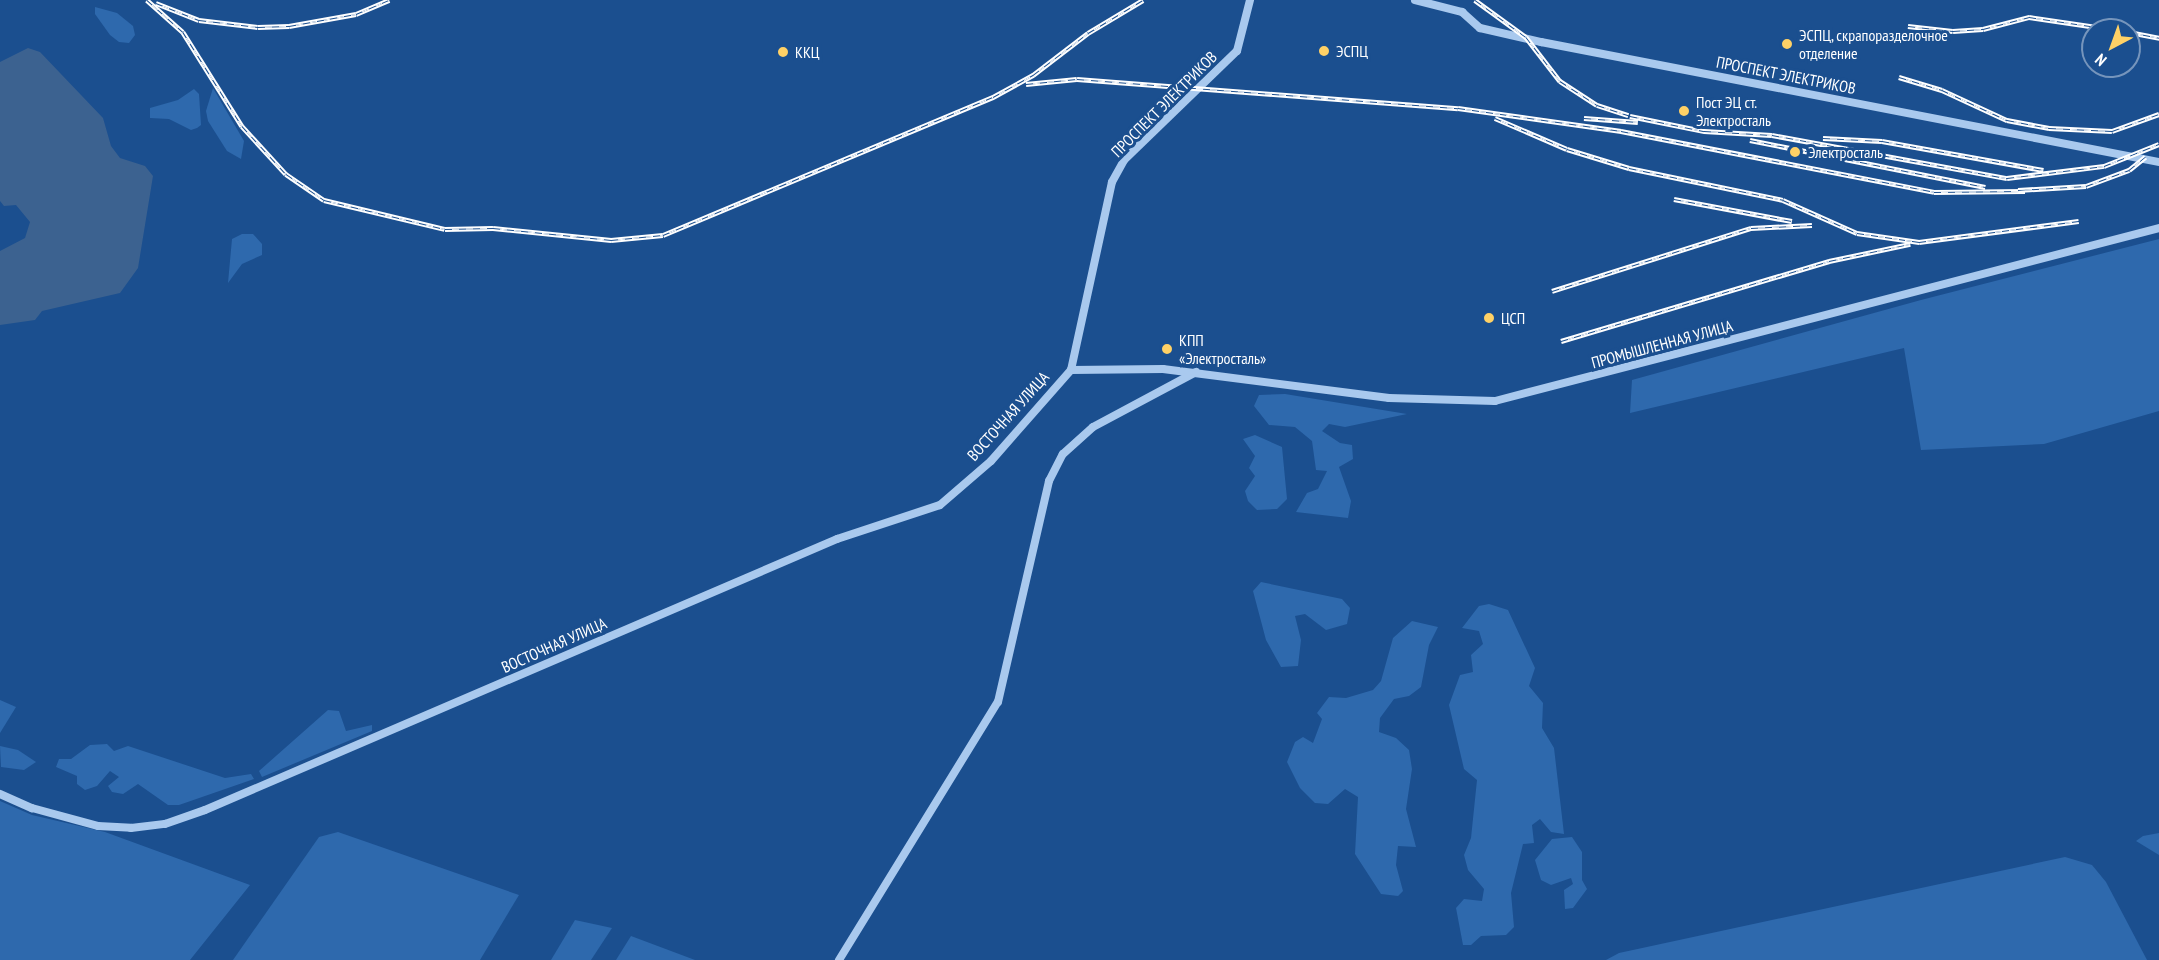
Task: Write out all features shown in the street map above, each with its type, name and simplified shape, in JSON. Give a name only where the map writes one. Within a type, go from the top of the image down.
[{"type":"street","name":"ПРОСПЕКТ ЭЛЕКТРИКОВ","points":[[1071,370],[1112,182],[1124,160],[1237,51],[1250,0]]},
{"type":"street","name":"ПРОСПЕКТ ЭЛЕКТРИКОВ","points":[[1415,0],[1462,12],[1480,28],[1550,44],[2159,162]]},
{"type":"street","name":"ПРОМЫШЛЕННАЯ УЛИЦА","points":[[1071,370],[1163,369],[1389,398],[1495,401],[2159,228]]},
{"type":"street","name":"ВОСТОЧНАЯ УЛИЦА","points":[[0,794],[32,808],[109,826],[165,824],[205,810],[837,539],[940,505],[991,461],[1071,370]]},
{"type":"street","points":[[839,960],[998,702],[1049,481],[1063,454],[1093,427],[1196,372]]},
{"type":"shaded area","points":[[95,7],[117,13],[133,26],[135,35],[129,43],[119,42],[110,35],[95,14]]},
{"type":"shaded area","points":[[28,48],[40,52],[103,118],[111,146],[120,158],[145,166],[153,176],[138,268],[120,293],[42,311],[35,320],[0,325],[0,251],[25,238],[30,222],[16,205],[4,206],[0,201],[0,62]]},
{"type":"shaded area","points":[[213,88],[244,141],[241,159],[227,151],[208,121],[206,111]]},
{"type":"shaded area","points":[[194,89],[199,94],[201,125],[197,128],[191,130],[169,119],[150,118],[150,108],[178,100]]},
{"type":"shaded area","points":[[242,234],[253,234],[262,244],[262,255],[242,264],[228,283],[232,239]]},
{"type":"shaded area","points":[[2159,239],[2159,411],[2044,444],[1921,450],[1904,348],[1630,413],[1632,380],[1921,300]]},
{"type":"shaded area","points":[[1285,394],[1407,414],[1345,427],[1329,424],[1322,431],[1340,443],[1352,445],[1353,459],[1339,467],[1351,501],[1348,518],[1296,512],[1307,493],[1318,489],[1327,471],[1316,470],[1312,441],[1295,427],[1269,425],[1254,406],[1259,395]]},
{"type":"shaded area","points":[[1255,435],[1282,447],[1287,499],[1277,509],[1257,510],[1248,501],[1245,491],[1255,476],[1249,468],[1255,456],[1243,439]]},
{"type":"shaded area","points":[[1261,582],[1342,599],[1350,608],[1347,624],[1326,630],[1305,614],[1295,616],[1301,640],[1298,666],[1281,667],[1266,640],[1253,591]]},
{"type":"shaded area","points":[[1489,604],[1508,610],[1535,668],[1529,686],[1543,703],[1542,728],[1554,748],[1564,834],[1551,832],[1540,819],[1532,825],[1534,843],[1523,844],[1511,893],[1514,927],[1506,935],[1481,936],[1471,945],[1463,945],[1456,908],[1464,899],[1482,901],[1484,889],[1468,870],[1464,855],[1471,838],[1477,780],[1464,769],[1449,705],[1460,675],[1473,672],[1471,655],[1483,644],[1479,631],[1462,628],[1479,606]]},
{"type":"shaded area","points":[[1412,621],[1438,627],[1429,645],[1421,687],[1409,696],[1394,699],[1380,718],[1379,732],[1396,738],[1409,750],[1412,769],[1406,809],[1416,847],[1398,846],[1396,865],[1403,891],[1398,896],[1381,894],[1355,854],[1358,797],[1345,789],[1328,804],[1315,803],[1300,788],[1287,762],[1295,742],[1303,737],[1313,743],[1322,719],[1317,713],[1329,697],[1346,698],[1373,690],[1381,681],[1393,638]]},
{"type":"shaded area","points":[[0,700],[16,707],[0,733]]},
{"type":"shaded area","points":[[328,710],[339,711],[346,731],[372,725],[372,731],[262,777],[259,771]]},
{"type":"shaded area","points":[[107,744],[114,751],[128,746],[225,778],[251,774],[254,779],[179,805],[168,805],[138,784],[123,794],[112,792],[108,786],[119,777],[110,771],[97,786],[85,790],[77,784],[77,776],[56,767],[59,759],[71,759],[90,745]]},
{"type":"shaded area","points":[[0,746],[18,750],[36,762],[24,770],[1,767]]},
{"type":"shaded area","points":[[0,801],[32,815],[105,832],[250,885],[190,960],[0,960]]},
{"type":"shaded area","points":[[338,832],[519,895],[480,960],[233,960],[319,837]]},
{"type":"shaded area","points":[[2159,833],[2159,855],[2136,841],[2143,836]]},
{"type":"shaded area","points":[[1572,837],[1582,852],[1582,880],[1587,889],[1573,908],[1565,909],[1564,890],[1573,884],[1571,878],[1551,885],[1541,880],[1535,860],[1552,839]]},
{"type":"shaded area","points":[[2065,857],[2092,865],[2106,882],[2147,960],[1606,960],[1619,953]]},
{"type":"shaded area","points":[[575,920],[612,928],[591,960],[551,960]]},
{"type":"shaded area","points":[[631,936],[695,960],[616,960]]},
{"type":"railway","points":[[147,0],[183,32],[242,126],[286,174],[324,200],[445,229],[493,228],[611,240],[663,235],[993,97],[1033,75],[1088,33],[1143,0]]},
{"type":"railway","points":[[156,3],[199,20],[258,27],[289,26],[356,14],[389,0]]},
{"type":"railway","points":[[1475,0],[1526,37],[1560,81],[1597,105],[1628,115]]},
{"type":"railway","points":[[1908,26],[1953,31],[1983,29],[2029,17],[2081,25]]},
{"type":"railway","points":[[2141,34],[2159,38]]},
{"type":"railway","points":[[1899,77],[1942,90],[2007,120],[2049,128],[2112,131],[2159,114]]},
{"type":"railway","points":[[1026,84],[1077,79],[1458,108],[1621,131],[1934,192],[2025,191]]},
{"type":"railway","points":[[1630,116],[1704,131],[1772,135],[2007,178],[2104,166],[2159,144]]},
{"type":"railway","points":[[1495,118],[1567,149],[1629,168],[1783,200],[1857,233],[1919,242],[2079,221]]},
{"type":"railway","points":[[1584,118],[1638,122]]},
{"type":"railway","points":[[1823,138],[1882,141],[2043,170]]},
{"type":"railway","points":[[1750,140],[1985,187]]},
{"type":"railway","points":[[2018,190],[2086,186],[2129,170],[2145,157]]},
{"type":"railway","points":[[1674,199],[1792,221]]},
{"type":"railway","points":[[1552,291],[1751,228],[1812,225]]},
{"type":"railway","points":[[1561,341],[1829,261],[1910,244]]},
{"type":"place","name":"ЭСПЦ, скрапоразделочное отделение","points":[[1787,44]]},
{"type":"place","name":"ЭСПЦ","points":[[1324,51]]},
{"type":"place","name":"ККЦ","points":[[783,52]]},
{"type":"place","name":"Пост ЭЦ ст. Электросталь","points":[[1684,111]]},
{"type":"place","name":"Электросталь","points":[[1795,152]]},
{"type":"place","name":"ЦСП","points":[[1489,318]]},
{"type":"place","name":"КПП «Электросталь»","points":[[1167,349]]}]
